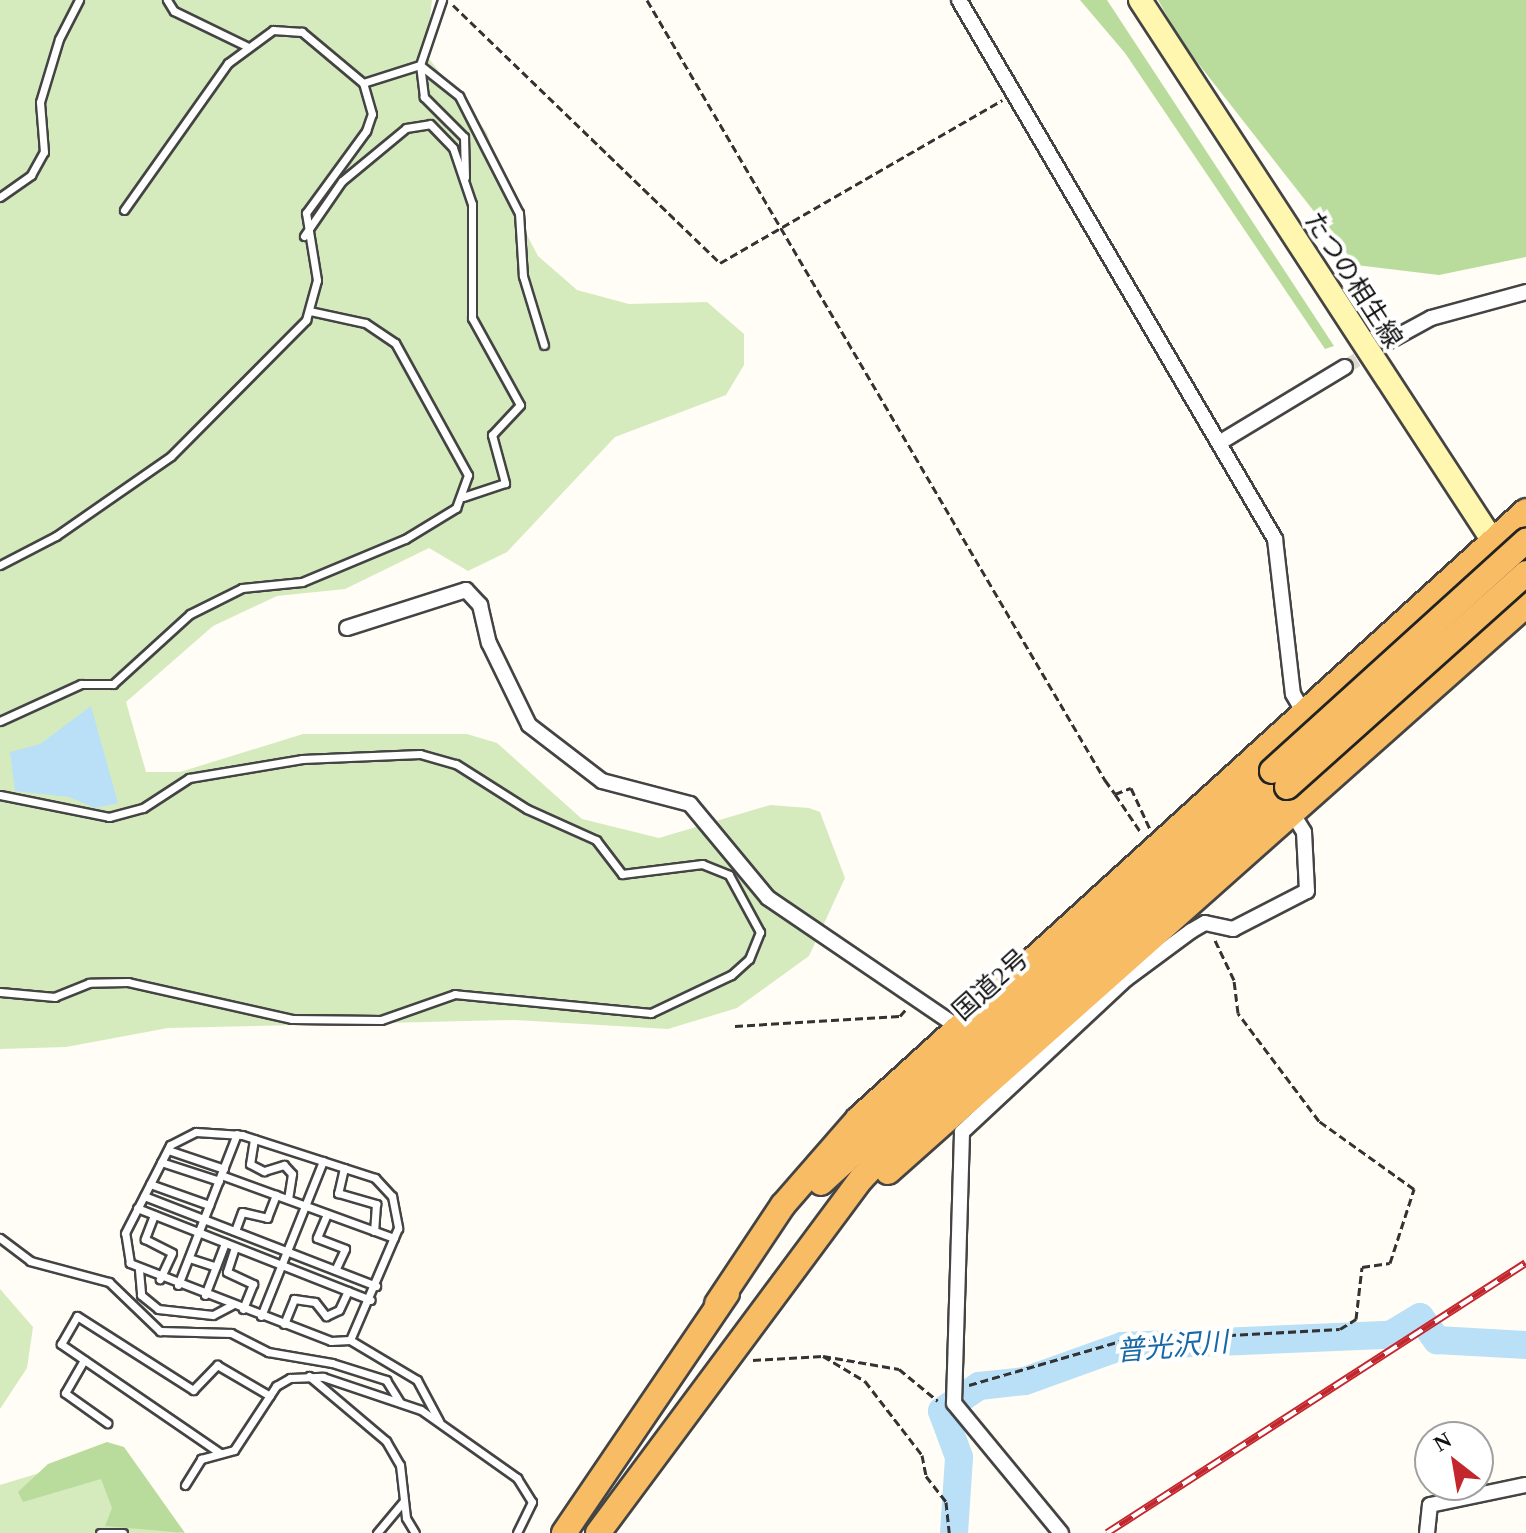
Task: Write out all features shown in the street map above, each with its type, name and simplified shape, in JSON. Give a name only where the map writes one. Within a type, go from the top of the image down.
[{"type":"highway","points":[[717,1304],[820,1159],[1152,838],[1303,711],[1526,511]]},
{"type":"highway","name":"国道2号","points":[[564,1533],[717,1304],[897,1107],[1283,790],[1526,541]]},
{"type":"highway","name":"国道2号","points":[[598,1533],[784,1275],[925,1112],[1526,573]]},
{"type":"highway","points":[[784,1275],[1073,1018],[1283,790],[1526,605]]},
{"type":"main road","name":"たつの相生線","points":[[1140,0],[1492,541],[1526,587]]},
{"type":"street","points":[[959,0],[1275,539],[1293,694],[1303,711]]},
{"type":"street","points":[[1387,342],[1431,318],[1526,292]]},
{"type":"street","points":[[1219,443],[1345,367]]},
{"type":"street","points":[[347,628],[466,590],[480,605],[489,643],[529,725],[602,781],[690,804],[768,898],[915,993],[956,1026]]},
{"type":"street","points":[[1061,1533],[954,1397],[962,1132],[1073,1018],[1191,931],[1205,923],[1224,927],[1307,891],[1304,832],[1283,790]]},
{"type":"street","points":[[1427,1533],[1430,1505],[1526,1485]]},
{"type":"lane","points":[[0,197],[31,175],[44,152],[40,102],[79,0]]},
{"type":"lane","points":[[167,0],[174,11],[246,46]]},
{"type":"lane","points":[[445,0],[420,65],[424,97],[464,137],[465,177],[474,242],[472,318],[520,405],[492,435],[505,483],[463,497]]},
{"type":"lane","points":[[0,565],[56,536],[171,456],[265,369],[310,311],[317,280],[304,236],[314,196],[366,131],[372,114],[363,83],[302,32],[273,30],[246,46],[124,210]]},
{"type":"lane","points":[[363,83],[420,65]]},
{"type":"lane","points":[[420,65],[459,96],[519,213],[523,276],[544,345]]},
{"type":"lane","points":[[304,236],[342,181],[416,124],[441,133],[465,177]]},
{"type":"lane","points":[[0,721],[81,684],[113,684],[190,614],[242,588],[302,582],[340,568],[443,520],[463,497],[468,475],[462,460],[395,343],[348,316],[310,311]]},
{"type":"lane","points":[[0,795],[109,817],[143,808],[189,778],[302,759],[420,754],[456,764],[596,840],[622,874],[702,864],[729,875],[760,932],[749,959],[731,975],[651,1013],[455,994],[381,1020],[292,1019],[128,982],[89,983],[55,997],[0,992]]},
{"type":"lane","points":[[232,1305],[213,1315],[158,1309],[141,1295],[139,1270],[124,1242],[137,1208],[168,1150],[196,1132],[237,1134],[323,1161],[375,1178],[392,1196],[399,1212],[394,1238],[371,1300],[350,1340]]},
{"type":"lane","points":[[178,1285],[237,1134]]},
{"type":"lane","points":[[254,1139],[250,1164],[264,1171],[284,1165],[292,1174],[288,1199]]},
{"type":"lane","points":[[168,1150],[221,1175],[394,1238]]},
{"type":"lane","points":[[261,1316],[323,1161]]},
{"type":"lane","points":[[161,1162],[221,1175]]},
{"type":"lane","points":[[344,1168],[338,1193],[376,1204],[374,1231]]},
{"type":"lane","points":[[150,1184],[209,1205]]},
{"type":"lane","points":[[235,1231],[242,1212],[267,1218],[276,1195]]},
{"type":"lane","points":[[144,1196],[376,1286]]},
{"type":"lane","points":[[137,1208],[371,1300]]},
{"type":"lane","points":[[327,1214],[317,1238],[345,1249],[335,1270]]},
{"type":"lane","points":[[154,1215],[145,1239],[172,1253],[160,1279]]},
{"type":"lane","points":[[0,1238],[30,1261],[109,1282],[160,1331],[231,1333],[268,1352],[332,1363],[386,1380],[400,1402]]},
{"type":"lane","points":[[205,1295],[225,1243]]},
{"type":"lane","points":[[235,1247],[227,1272],[253,1284],[243,1309]]},
{"type":"lane","points":[[189,1258],[216,1267]]},
{"type":"lane","points":[[139,1270],[331,1341],[350,1340],[417,1380],[439,1421]]},
{"type":"lane","points":[[284,1324],[294,1299],[315,1302],[326,1316],[339,1310],[348,1291]]},
{"type":"lane","points":[[220,1453],[84,1360],[60,1339],[82,1315],[193,1390],[217,1365],[270,1396]]},
{"type":"lane","points":[[84,1360],[65,1393],[107,1423]]},
{"type":"lane","points":[[309,1376],[386,1441],[400,1465],[403,1502],[415,1533]]},
{"type":"lane","points":[[185,1485],[201,1459],[234,1450],[270,1396],[290,1378],[309,1376],[400,1402],[439,1421],[525,1487],[531,1510],[517,1533]]},
{"type":"lane","points":[[377,1533],[403,1502]]},
{"type":"lane","points":[[100,1533],[123,1533]]},
{"type":"path","points":[[445,0],[720,263],[1014,94]]},
{"type":"path","points":[[647,0],[1115,794],[1152,838]]},
{"type":"path","points":[[1115,794],[1131,788],[1152,838]]},
{"type":"path","points":[[727,1354],[739,1360],[823,1356],[899,1369],[934,1400],[954,1397],[1120,1341],[1340,1329],[1356,1319],[1362,1267],[1390,1263],[1414,1189],[1325,1128],[1238,1013],[1234,980],[1213,943],[1224,927]]},
{"type":"path","points":[[735,1026],[900,1016],[915,993]]},
{"type":"path","points":[[823,1356],[865,1381],[900,1421],[946,1502],[949,1533]]},
{"type":"green space","points":[[0,0],[432,0],[426,55],[487,133],[509,201],[538,256],[577,290],[629,304],[707,302],[744,334],[744,365],[726,395],[615,437],[507,552],[468,571],[429,548],[345,589],[277,596],[213,626],[126,702],[146,772],[180,772],[303,734],[467,734],[497,743],[582,819],[659,838],[770,805],[809,808],[820,812],[845,878],[809,956],[737,1008],[668,1029],[515,1020],[168,1028],[66,1047],[0,1049]]},
{"type":"green space","points":[[1080,0],[1107,0],[1334,346],[1325,349],[1125,53]]},
{"type":"green space","points":[[1158,0],[1526,0],[1526,257],[1439,275],[1356,265],[1183,44]]},
{"type":"green space","points":[[0,1289],[33,1327],[27,1368],[0,1409]]},
{"type":"green space","points":[[107,1442],[124,1447],[185,1533],[105,1526],[112,1508],[101,1479],[23,1502],[18,1492],[48,1464]]},
{"type":"green space","points":[[89,1458],[180,1533],[0,1533],[0,1485]]},
{"type":"water","points":[[91,706],[118,803],[95,808],[69,797],[15,791],[10,752],[40,744]]},
{"type":"waterway","name":"普光沢川","points":[[954,1533],[959,1457],[942,1411],[979,1386],[1025,1381],[1122,1346],[1390,1335],[1420,1317],[1437,1340],[1526,1345]]},
{"type":"tunnel","points":[[1345,367],[1387,342]]},
{"type":"railway","points":[[1107,1533],[1526,1263]]}]
